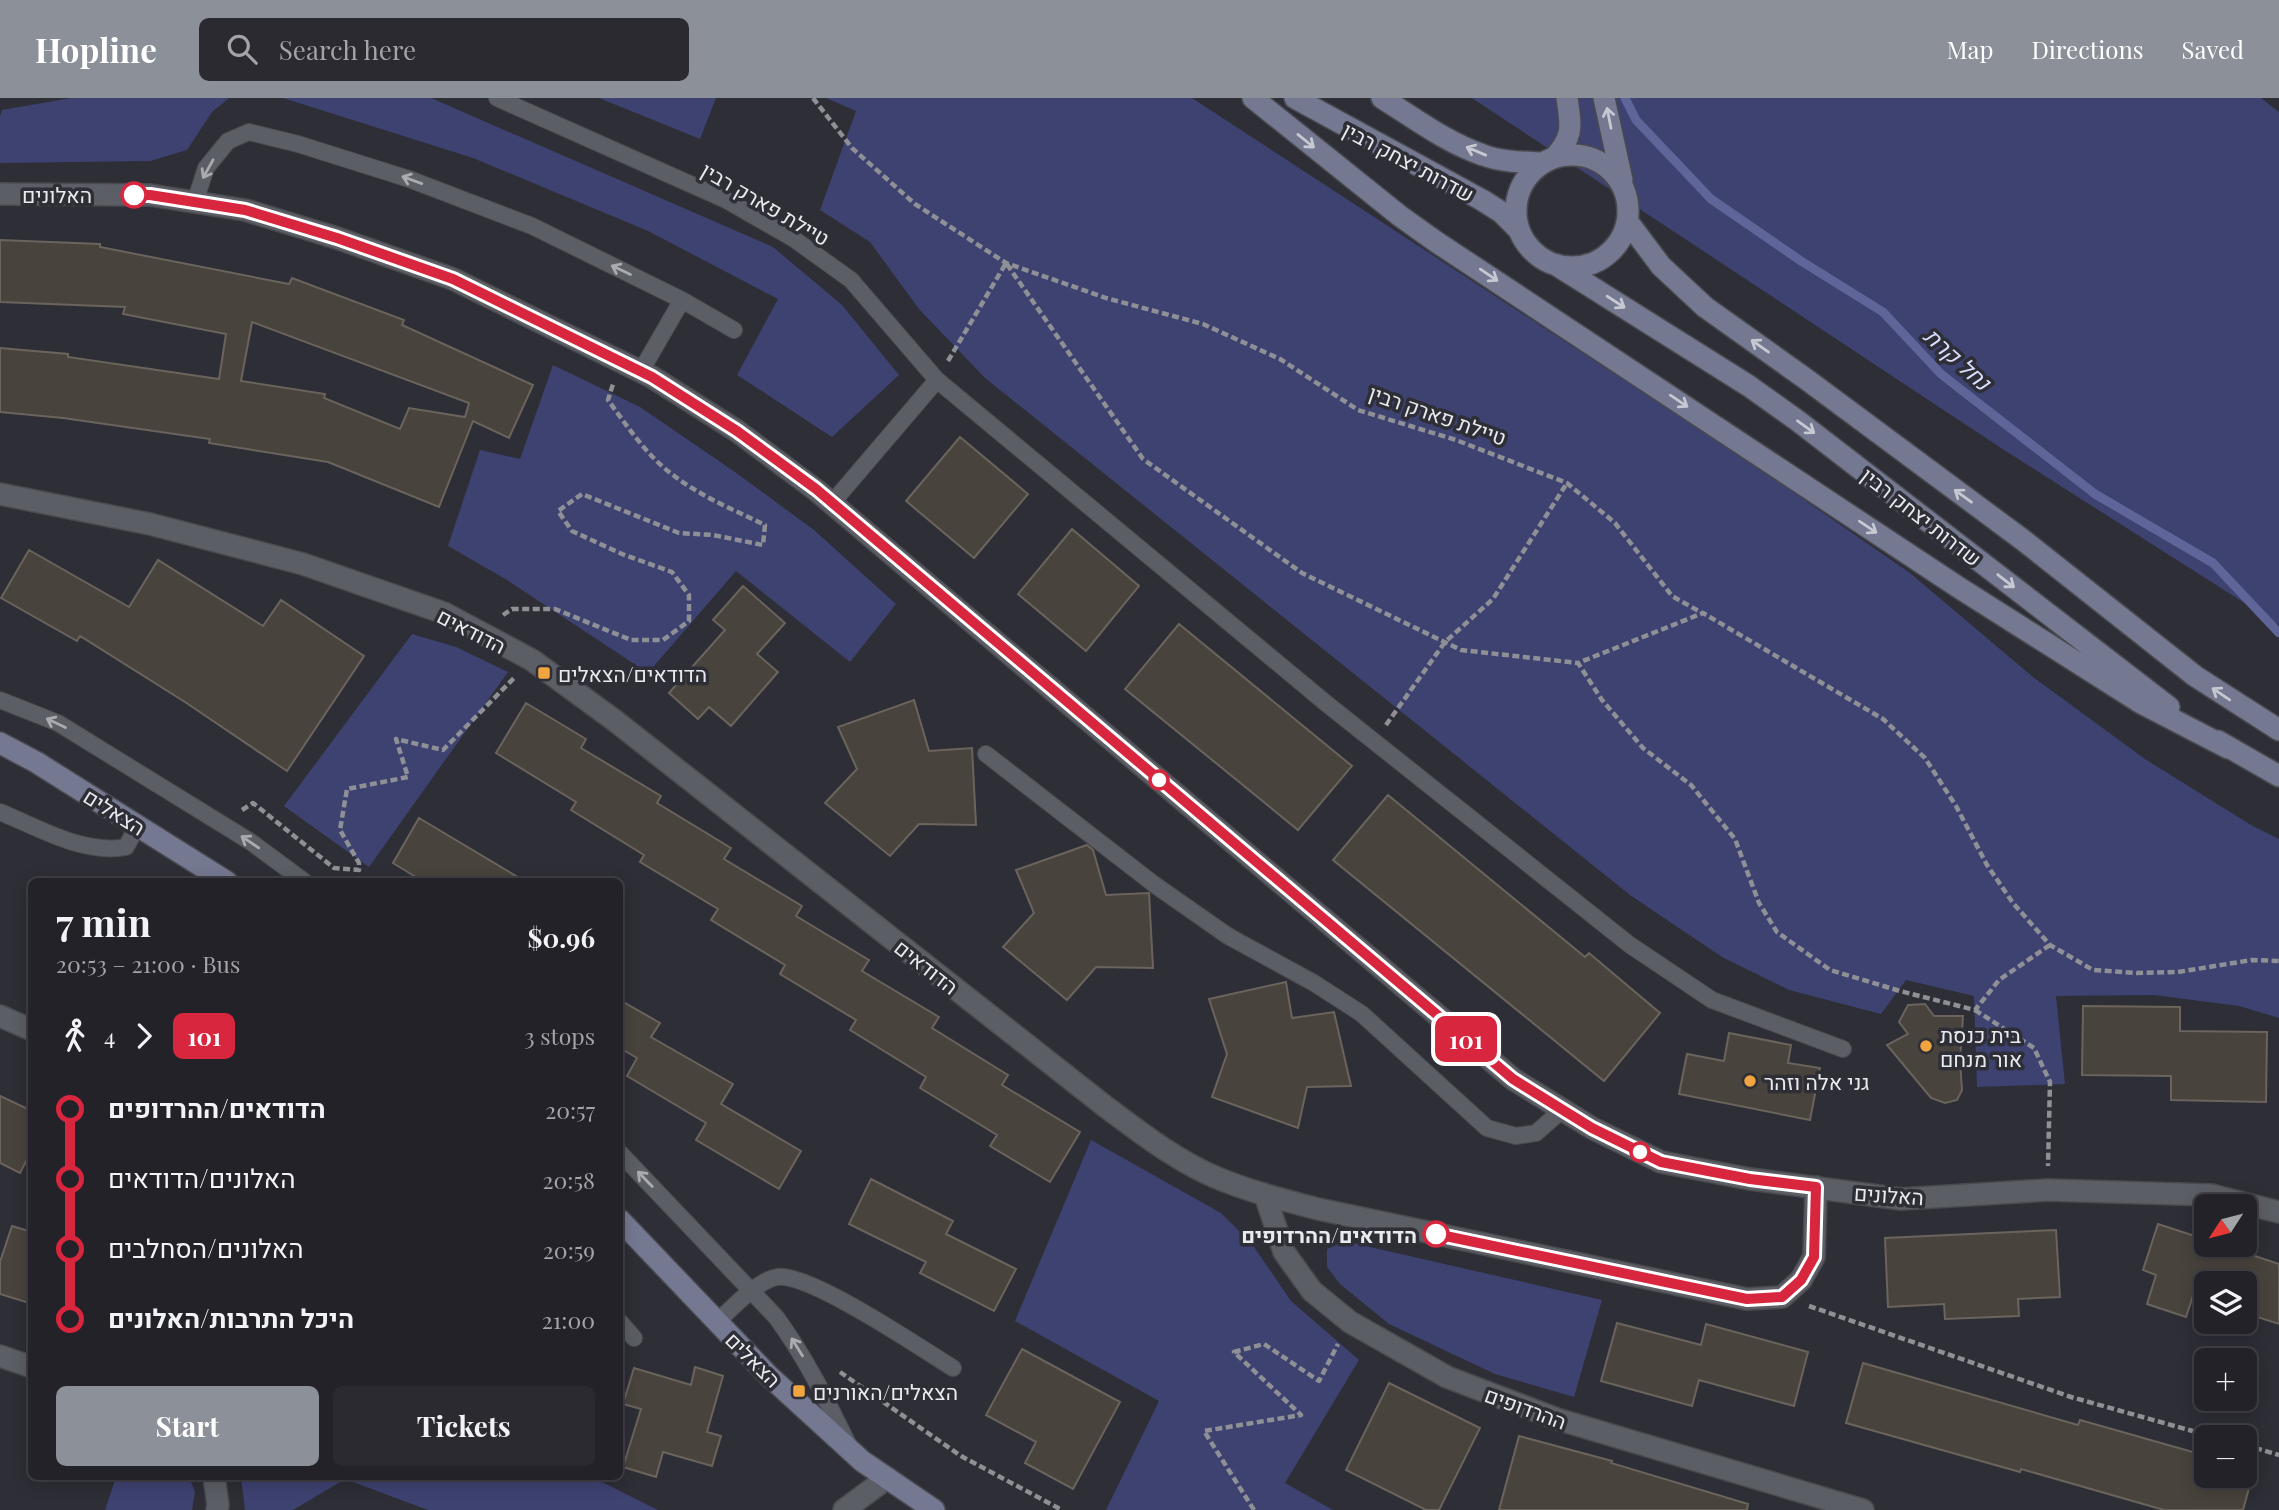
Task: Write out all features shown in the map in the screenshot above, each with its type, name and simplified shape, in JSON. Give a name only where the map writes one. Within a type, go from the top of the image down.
[{"type":"main road","points":[[1253,98],[1435,241],[2046,644],[2141,704],[2228,748]]},
{"type":"main road","name":"שדרות יצחק רבין","points":[[1295,98],[1482,200],[1501,212],[1518,229]]},
{"type":"main road","name":"שדרות יצחק רבין","points":[[1382,98],[1482,155],[1506,161],[1548,161]]},
{"type":"main road","points":[[1567,98],[1571,131],[1567,143],[1528,176],[1519,192],[1516,211],[1518,229],[1527,246],[1541,259],[1558,267],[1577,268],[1595,264],[1610,254],[1622,239],[1628,222],[1629,204],[1604,98]]},
{"type":"main road","points":[[1548,161],[1579,155],[1597,160],[1612,171],[1623,186]]},
{"type":"main road","name":"שדרות יצחק רבין","points":[[1628,222],[1661,266],[1705,307],[2023,540],[2195,676],[2279,730]]},
{"type":"main road","name":"שדרות יצחק רבין","points":[[1558,267],[1578,277],[1759,393],[1845,456],[2177,713],[2228,748],[2279,776]]},
{"type":"main road","name":"הצאלים","points":[[0,743],[36,762],[221,878]]},
{"type":"main road","name":"הצאלים","points":[[623,1223],[768,1375],[851,1451],[934,1510]]},
{"type":"street","name":"האלונים","points":[[0,194],[150,195],[245,210],[337,238],[453,279],[641,371],[737,431],[832,503],[1513,1079],[1592,1128],[1661,1162],[1750,1179],[1901,1199],[2048,1190],[2211,1195],[2279,1212]]},
{"type":"street","name":"הדודאים","points":[[0,494],[150,524],[303,564],[444,613],[532,660],[614,720],[1144,1135],[1213,1177],[1265,1195],[1331,1212],[1747,1299],[1782,1297]]},
{"type":"street","points":[[0,1016],[28,1028]]},
{"type":"street","points":[[1782,1297],[1801,1280],[1814,1257],[1816,1187]]},
{"type":"street","name":"ההרדופים","points":[[1265,1195],[1284,1252],[1312,1291],[1350,1322],[1447,1377],[1557,1419],[1863,1510]]},
{"type":"street","points":[[0,1356],[28,1366]]},
{"type":"street","points":[[844,1510],[887,1478]]},
{"type":"street","points":[[214,1480],[217,1510]]},
{"type":"lane","name":"טיילת פארק רבין","points":[[497,98],[726,200],[794,239],[851,280],[937,380],[1374,743],[1630,945],[1712,1000],[1843,1049]]},
{"type":"lane","points":[[195,202],[205,168],[228,141],[249,132],[298,144],[409,179],[532,226],[682,300],[734,330]]},
{"type":"lane","points":[[641,371],[682,300]]},
{"type":"lane","points":[[832,503],[937,380]]},
{"type":"lane","points":[[0,700],[58,723],[251,842],[300,878]]},
{"type":"lane","points":[[986,754],[1155,885],[1228,936],[1314,983],[1362,1014],[1487,1128],[1516,1136],[1536,1133],[1562,1110]]},
{"type":"lane","points":[[0,813],[81,845],[108,850],[126,847],[138,825]]},
{"type":"lane","points":[[623,1156],[751,1290],[793,1340],[819,1382],[851,1451]]},
{"type":"lane","points":[[717,1322],[751,1290],[778,1277],[797,1281],[845,1301],[953,1368]]},
{"type":"lane","points":[[623,1325],[635,1338]]},
{"type":"path","name":"טיילת פארק רבין","points":[[813,98],[852,148],[915,204],[1006,263],[1106,298],[1203,324],[1280,359],[1358,410],[1456,440],[1567,483],[1615,523],[1672,596],[1883,719],[1925,758],[1956,806],[1987,865],[2013,903],[2050,945],[2093,970],[2178,972],[2252,960],[2279,961]]},
{"type":"path","points":[[937,380],[1006,263]]},
{"type":"path","name":"טיילת פארק רבין","points":[[1006,263],[1143,459],[1302,573],[1461,650],[1578,663]]},
{"type":"path","points":[[480,632],[512,609],[555,609],[631,640],[663,640],[689,621],[689,596],[672,572],[622,554],[572,531],[558,511],[582,494],[680,533],[713,535],[763,545],[765,525],[671,475],[635,437],[608,400],[620,360]]},
{"type":"path","points":[[1374,743],[1444,642],[1493,599],[1567,483]]},
{"type":"path","points":[[1703,614],[1578,663],[1602,700],[1643,748],[1691,785],[1735,839],[1759,903],[1777,932],[1830,970],[1975,1010],[2034,1048],[2050,1082],[2048,1190]]},
{"type":"path","points":[[220,823],[253,803],[334,869],[359,870],[359,863],[340,830],[347,789],[408,777],[396,739],[443,750],[532,660]]},
{"type":"path","points":[[1975,1010],[1999,979],[2050,945]]},
{"type":"path","points":[[1782,1297],[2071,1396],[2194,1431]]},
{"type":"path","points":[[1254,1510],[1204,1431],[1301,1415],[1234,1352],[1264,1344],[1319,1381],[1350,1322]]},
{"type":"path","points":[[836,1370],[961,1457],[1062,1510]]},
{"type":"path","points":[[2257,1449],[2279,1455]]},
{"type":"shaded area","points":[[71,98],[229,98],[212,112],[187,150],[150,161],[0,163],[2,110]]},
{"type":"shaded area","points":[[283,98],[431,98],[773,247],[842,305],[899,375],[832,437],[737,375],[778,299],[648,231],[473,158]]},
{"type":"shaded area","points":[[599,98],[716,98],[700,139]]},
{"type":"shaded area","points":[[826,98],[1192,98],[1757,467],[1910,573],[2033,677],[2145,759],[2251,825],[2279,839],[2279,1018],[2239,1006],[2154,995],[2056,996],[2065,1084],[1977,1087],[1974,996],[1906,980],[1881,1014],[1789,990],[1722,957],[1630,895],[985,378],[919,309],[870,242],[820,210],[856,111]]},
{"type":"shaded area","points":[[1472,98],[2261,98],[2279,112],[2279,625],[2004,450]]},
{"type":"shaded area","points":[[553,365],[640,407],[735,472],[814,530],[896,604],[850,662],[736,571],[648,673],[507,580],[448,546],[480,450],[520,459]]},
{"type":"shaded area","points":[[412,634],[456,647],[508,672],[369,867],[284,806]]},
{"type":"shaded area","points":[[1091,1140],[1221,1213],[1252,1244],[1291,1301],[1359,1360],[1285,1483],[1333,1510],[1106,1510],[1159,1401],[1015,1321]]},
{"type":"shaded area","points":[[1344,1241],[1602,1300],[1574,1397],[1495,1374],[1389,1324],[1340,1284],[1327,1267],[1327,1249]]},
{"type":"shaded area","points":[[115,1480],[190,1480],[195,1492],[192,1510],[105,1510]]},
{"type":"shaded area","points":[[241,1480],[343,1480],[293,1510],[245,1510]]},
{"type":"shaded area","points":[[348,1480],[594,1480],[658,1510],[428,1510]]},
{"type":"building","points":[[0,240],[100,244],[100,247],[289,284],[292,278],[404,320],[402,325],[533,385],[509,438],[473,421],[439,507],[328,462],[209,443],[210,439],[0,412],[0,348],[68,354],[68,357],[219,379],[226,334],[123,314],[125,307],[0,302]],"holes":[[[252,322],[469,403],[465,417],[409,408],[400,429],[324,398],[325,394],[241,381]]]},
{"type":"building","points":[[960,437],[1028,494],[974,558],[906,501]]},
{"type":"building","points":[[1072,529],[1139,586],[1086,651],[1018,594]]},
{"type":"building","points":[[29,550],[129,607],[158,560],[263,626],[281,600],[364,656],[287,771],[80,636],[77,641],[1,598]]},
{"type":"building","points":[[743,586],[785,623],[757,654],[778,672],[731,726],[709,707],[698,719],[669,693],[725,630],[713,620]]},
{"type":"building","points":[[1179,624],[1352,766],[1298,830],[1125,689]]},
{"type":"building","points":[[914,700],[929,751],[972,748],[976,825],[919,824],[890,856],[825,803],[857,769],[838,727]]},
{"type":"building","points":[[526,703],[586,739],[581,748],[661,796],[657,803],[731,848],[724,859],[802,906],[796,916],[869,960],[862,971],[939,1017],[932,1028],[1008,1075],[1002,1085],[1080,1132],[1050,1182],[990,1146],[997,1135],[920,1088],[926,1077],[850,1030],[856,1020],[780,974],[785,965],[711,920],[718,909],[640,862],[644,855],[571,810],[576,802],[496,753]]},
{"type":"building","points":[[1388,795],[1585,957],[1589,953],[1660,1013],[1604,1081],[1333,860]]},
{"type":"building","points":[[419,818],[519,878],[417,878],[393,863]]},
{"type":"building","points":[[1087,845],[1093,850],[1106,895],[1149,893],[1153,968],[1096,967],[1067,1000],[1003,947],[1034,913],[1016,870]]},
{"type":"building","points":[[1286,982],[1292,1018],[1334,1012],[1351,1086],[1307,1087],[1298,1128],[1212,1097],[1227,1054],[1209,999]]},
{"type":"building","points":[[623,1002],[660,1023],[651,1037],[733,1084],[721,1104],[801,1151],[779,1189],[696,1140],[706,1123],[627,1076],[637,1058],[623,1050]]},
{"type":"building","points":[[1925,1004],[1934,1016],[1963,1016],[1960,1060],[1962,1090],[1957,1100],[1945,1103],[1931,1098],[1887,1045],[1908,1034],[1899,1022],[1908,1005]]},
{"type":"building","points":[[2083,1006],[2180,1007],[2180,1031],[2267,1032],[2266,1102],[2171,1100],[2171,1076],[2082,1075]]},
{"type":"building","name":"גני אלה וזהר","points":[[1729,1033],[1791,1045],[1788,1063],[1820,1068],[1810,1120],[1679,1094],[1687,1054],[1724,1061]]},
{"type":"building","points":[[0,1096],[28,1109],[28,1158],[20,1173],[0,1163]]},
{"type":"building","points":[[871,1179],[953,1221],[946,1234],[1016,1269],[994,1311],[920,1273],[926,1262],[849,1224]]},
{"type":"building","points":[[2158,1224],[2194,1236],[2194,1257],[2257,1257],[2279,1264],[2279,1324],[2257,1317],[2257,1271],[2194,1271],[2194,1296],[2186,1317],[2147,1304],[2156,1275],[2143,1270]]},
{"type":"building","points":[[12,1226],[28,1231],[28,1303],[0,1294],[0,1262]]},
{"type":"building","points":[[2056,1230],[2060,1297],[2018,1299],[2019,1316],[1945,1319],[1944,1304],[1888,1307],[1885,1238]]},
{"type":"building","points":[[1617,1323],[1701,1345],[1706,1324],[1808,1352],[1794,1406],[1699,1380],[1692,1406],[1601,1381]]},
{"type":"building","points":[[1022,1349],[1120,1402],[1073,1489],[1025,1463],[1036,1442],[986,1415]]},
{"type":"building","points":[[1863,1363],[2078,1425],[2080,1420],[2194,1452],[2194,1488],[2249,1488],[2243,1510],[2164,1510],[1846,1423]]},
{"type":"building","points":[[695,1367],[723,1376],[707,1432],[721,1436],[712,1466],[663,1452],[656,1477],[623,1467],[641,1409],[623,1404],[634,1368],[691,1385]]},
{"type":"building","points":[[1389,1383],[1480,1428],[1439,1510],[1426,1510],[1346,1470]]},
{"type":"building","points":[[1519,1436],[1612,1461],[1611,1463],[1748,1504],[1747,1510],[1499,1510]]},
{"type":"waterway","name":"נחל קרת","points":[[1625,98],[1636,120],[1711,199],[1801,261],[1883,312],[1941,374],[2095,494],[2213,563],[2279,633]]},
{"type":"bus line","name":"101","points":[[134,195],[150,195],[245,210],[360,246],[453,279],[652,377],[737,431],[816,489],[1513,1079],[1592,1128],[1661,1162],[1750,1179],[1816,1187],[1814,1257],[1801,1280],[1782,1297],[1747,1299],[1436,1234]]},
{"type":"place","name":"הדודאים/הצאלים","points":[[544,673]]},
{"type":"place","name":"בית כנסת אור מנחם","points":[[1926,1046]]},
{"type":"place","name":"גני אלה וזהר","points":[[1750,1081]]},
{"type":"place","name":"הדודאים/ההרדופים","points":[[1436,1234]]},
{"type":"place","name":"הצאלים/האורנים","points":[[799,1391]]}]
